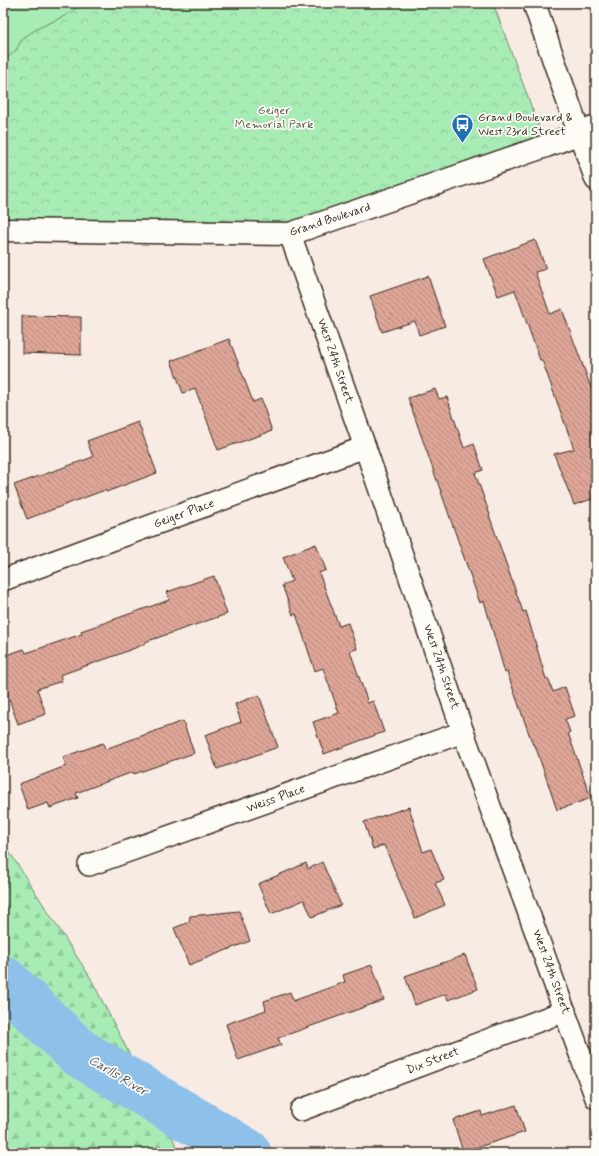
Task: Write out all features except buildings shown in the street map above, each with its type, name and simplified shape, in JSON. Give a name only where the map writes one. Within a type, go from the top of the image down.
[{"type":"street","points":[[534,3],[588,130],[596,180]]},
{"type":"street","name":"Grand Boulevard","points":[[3,230],[290,234],[546,146],[588,130]]},
{"type":"street","name":"West 24th Street","points":[[290,234],[366,447],[464,732],[596,1098]]},
{"type":"street","name":"Geiger Place","points":[[3,580],[366,447]]},
{"type":"street","name":"Weiss Place","points":[[89,865],[464,732]]},
{"type":"street","name":"Dix Street","points":[[301,1110],[564,1011]]},
{"type":"green space","name":"Geiger Memorial Park","points":[[3,3],[493,3],[546,146],[290,234],[3,218]]},
{"type":"green space","points":[[3,3],[82,3],[70,13],[26,36],[15,51],[3,61]]},
{"type":"green space","points":[[3,842],[90,977],[180,1153],[3,1153]]},
{"type":"waterway","name":"Carlls River","points":[[3,980],[78,1052],[247,1153]]},
{"type":"place","name":"Grand Boulevard & West 23rd Street","points":[[463,144]]}]
